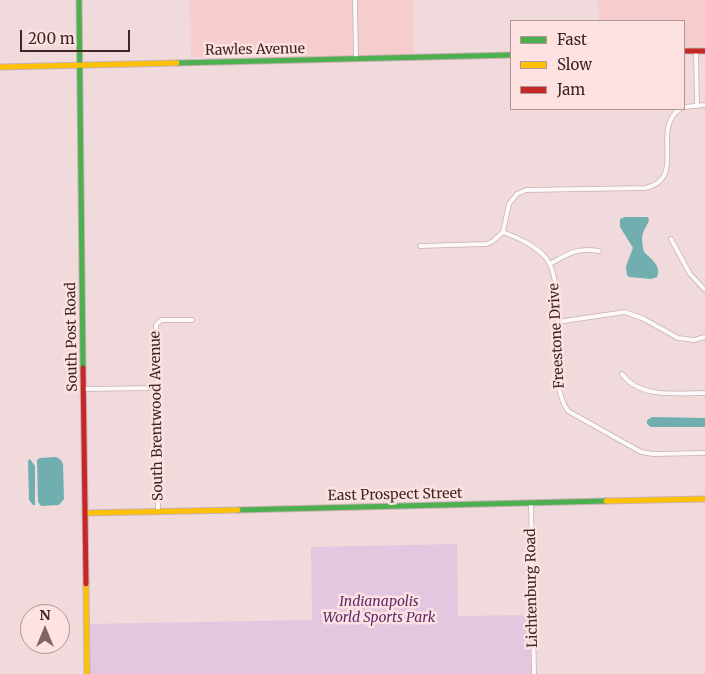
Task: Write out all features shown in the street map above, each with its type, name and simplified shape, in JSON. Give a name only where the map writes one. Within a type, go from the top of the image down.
[{"type":"street","name":"South Post Road","points":[[79,0],[87,674]]},
{"type":"street","points":[[355,0],[356,59]]},
{"type":"street","points":[[685,51],[705,51]]},
{"type":"street","points":[[696,51],[697,106]]},
{"type":"street","name":"Rawles Avenue","points":[[0,66],[80,66],[510,55]]},
{"type":"street","points":[[685,108],[705,106]]},
{"type":"street","points":[[420,246],[486,244],[493,241],[503,232],[509,204],[517,194],[526,190],[645,188],[658,183],[664,176],[667,168],[667,130],[669,122],[672,116],[680,110]]},
{"type":"street","name":"Freestone Drive","points":[[503,232],[532,246],[547,259],[553,270],[556,289],[558,388],[568,412],[641,452],[654,454],[705,453]]},
{"type":"street","points":[[671,239],[690,274],[705,290]]},
{"type":"street","points":[[550,264],[577,251],[586,249],[599,251]]},
{"type":"street","points":[[557,322],[625,312],[644,319],[678,338],[694,340],[705,337]]},
{"type":"street","name":"South Brentwood Avenue","points":[[158,512],[156,326],[158,321],[161,320],[192,320]]},
{"type":"street","points":[[622,374],[634,386],[650,392],[705,393]]},
{"type":"street","points":[[84,389],[156,388]]},
{"type":"street","name":"East Prospect Street","points":[[85,513],[705,499]]},
{"type":"street","name":"Lichtenburg Road","points":[[531,503],[534,674]]},
{"type":"shaded area","points":[[190,0],[414,0],[414,56],[191,57]]},
{"type":"shaded area","points":[[598,0],[705,0],[705,46],[685,46],[685,20],[599,20]]},
{"type":"green space","name":"Indianapolis World Sports Park","points":[[457,544],[458,616],[531,615],[532,674],[89,674],[89,624],[312,620],[311,547]]},
{"type":"water","points":[[625,217],[648,217],[649,221],[642,236],[643,247],[644,252],[657,266],[657,277],[651,279],[629,277],[627,275],[626,266],[633,248],[620,227],[620,219]]},
{"type":"water","points":[[652,417],[705,418],[705,427],[651,427],[647,424],[647,420]]},
{"type":"water","points":[[56,457],[63,464],[64,499],[59,505],[41,506],[38,502],[37,460],[40,458]]},
{"type":"water","points":[[30,459],[35,466],[35,505],[29,500],[28,461]]},
{"type":"traffic: fast","points":[[79,0],[83,368]]},
{"type":"traffic: fast","points":[[177,63],[510,55]]},
{"type":"traffic: fast","points":[[238,510],[606,501]]},
{"type":"traffic: slow","points":[[0,67],[177,63]]},
{"type":"traffic: slow","points":[[606,501],[705,499]]},
{"type":"traffic: slow","points":[[85,513],[238,510]]},
{"type":"traffic: slow","points":[[86,584],[87,674]]},
{"type":"traffic: jam","points":[[685,51],[705,51]]},
{"type":"traffic: jam","points":[[83,368],[86,584]]}]
